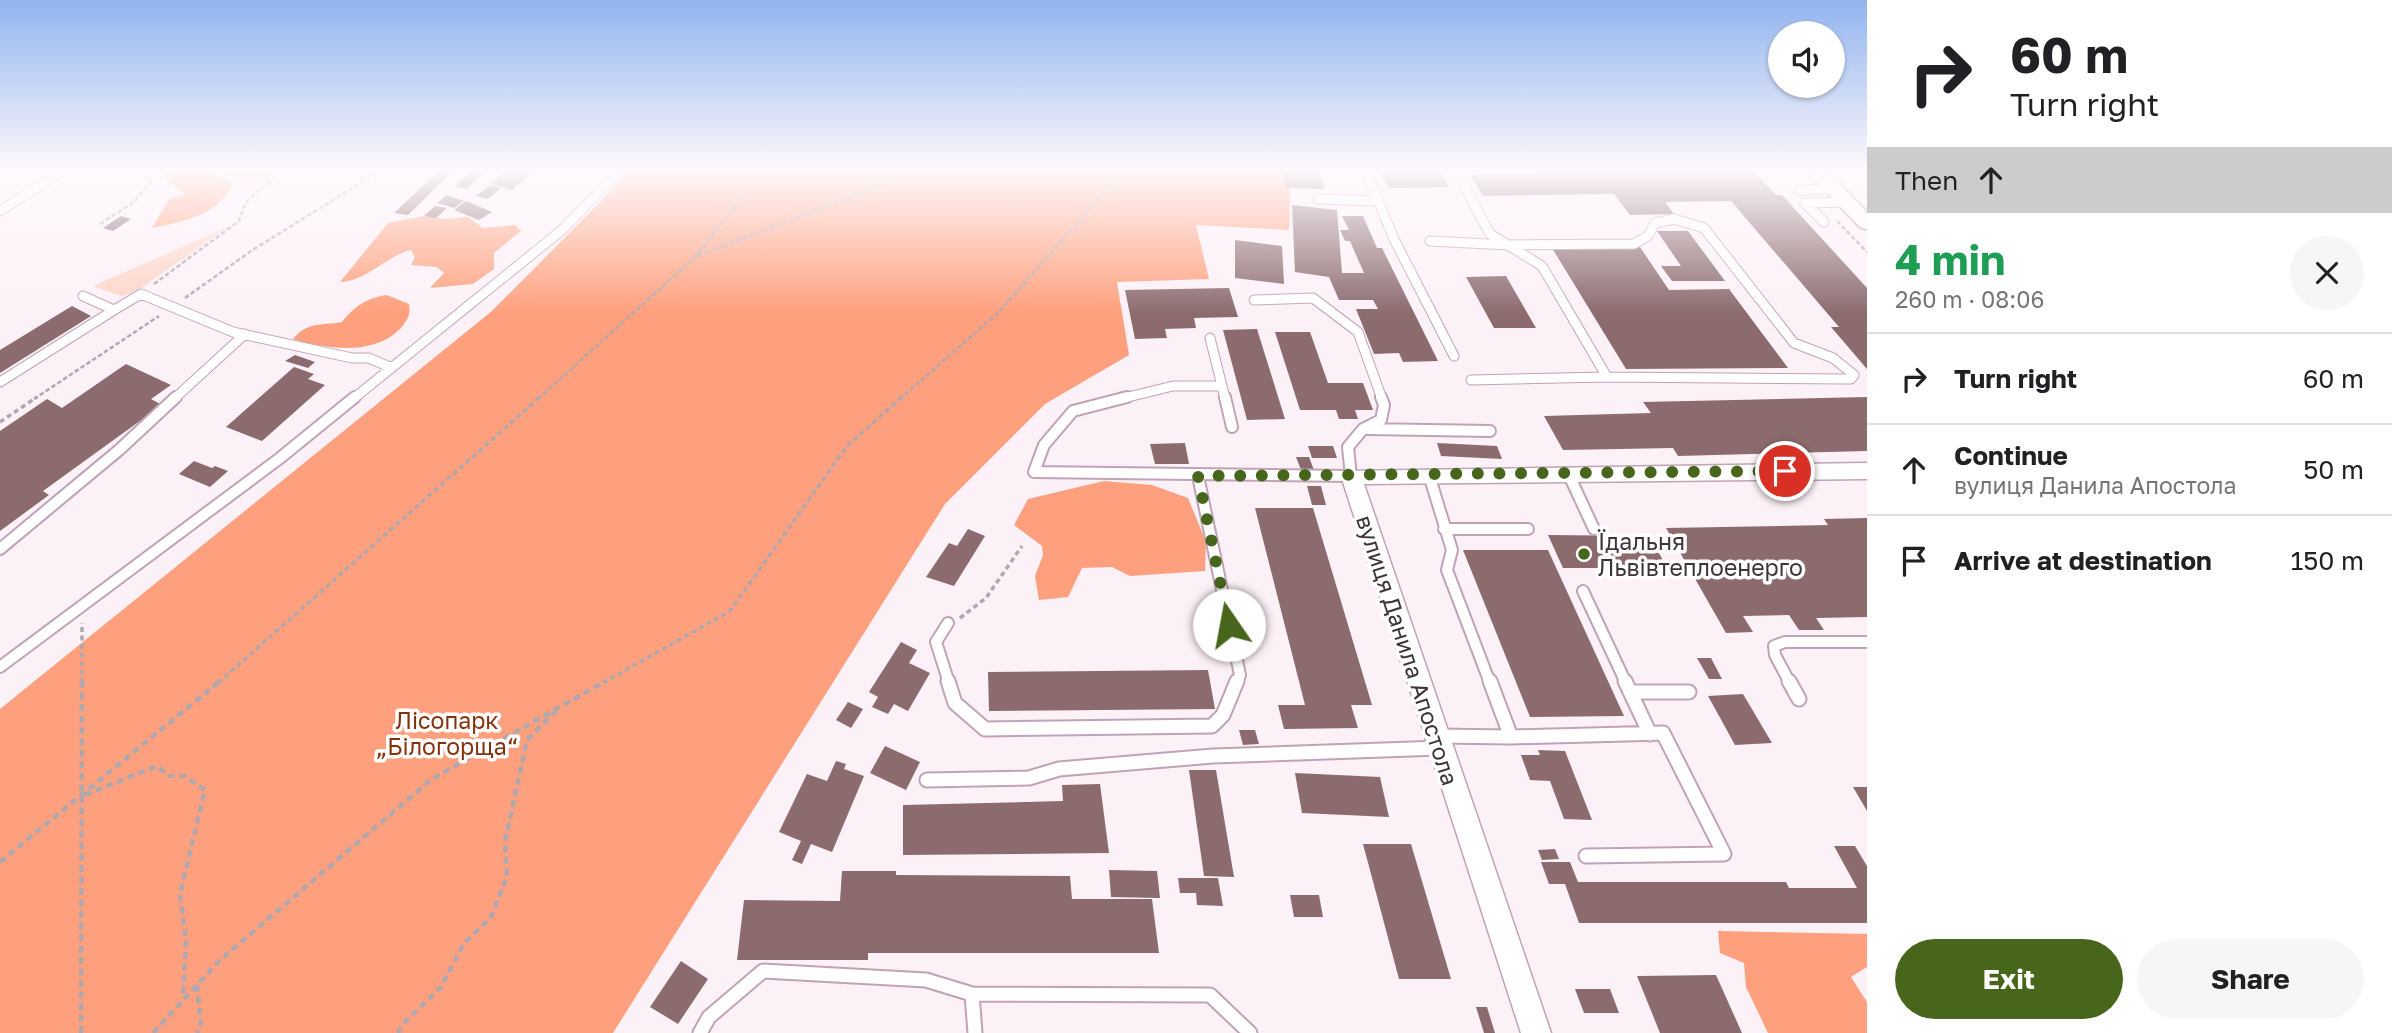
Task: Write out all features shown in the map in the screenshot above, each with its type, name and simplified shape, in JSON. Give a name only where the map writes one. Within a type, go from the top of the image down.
[{"type":"street","points":[[1351,476],[1867,471]]},
{"type":"street","name":"вулиця Данила Апостола","points":[[1351,476],[1536,1033]]},
{"type":"lane","points":[[0,667],[82,603],[280,458],[574,217]]},
{"type":"lane","points":[[1383,217],[1454,356]]},
{"type":"lane","points":[[1481,217],[1490,234],[1542,266],[1607,377]]},
{"type":"lane","points":[[1819,217],[1824,222]]},
{"type":"lane","points":[[1430,241],[1510,245],[1634,244],[1648,236],[1655,223],[1668,219],[1696,223],[1704,228],[1794,343],[1833,358],[1854,375],[1851,379],[1825,381],[1607,377],[1471,380]]},
{"type":"lane","points":[[0,382],[141,293],[207,323],[352,358],[369,358],[392,368]]},
{"type":"lane","points":[[83,296],[114,310]]},
{"type":"lane","points":[[1222,386],[1174,386],[1073,411],[1044,445],[1034,472],[1351,476],[1348,447],[1363,429],[1381,420],[1384,404],[1358,332],[1313,298],[1254,300]]},
{"type":"lane","points":[[0,549],[119,450],[245,334]]},
{"type":"lane","points":[[1210,338],[1232,426]]},
{"type":"lane","points":[[1363,429],[1490,431]]},
{"type":"lane","points":[[1568,473],[1594,529]]},
{"type":"lane","points":[[1430,475],[1452,550],[1447,570],[1511,737]]},
{"type":"lane","points":[[948,623],[936,642],[955,703],[985,729],[1212,726],[1223,715],[1240,674],[1198,476]]},
{"type":"lane","points":[[1444,529],[1528,529]]},
{"type":"lane","points":[[1583,591],[1650,734]]},
{"type":"lane","points":[[1799,699],[1775,655],[1774,646],[1785,642],[1867,642]]},
{"type":"lane","points":[[1630,692],[1689,692]]},
{"type":"lane","points":[[927,780],[1029,778],[1059,769],[1213,755],[1511,737],[1662,733],[1724,854],[1586,856]]},
{"type":"lane","points":[[700,1033],[709,1017],[763,971],[926,980],[972,994],[1210,995],[1250,1033]]},
{"type":"lane","points":[[972,994],[975,1033]]},
{"type":"path","points":[[100,224],[110,217]]},
{"type":"path","points":[[141,293],[240,217]]},
{"type":"path","points":[[0,422],[174,307],[251,251],[305,217]]},
{"type":"path","points":[[0,862],[165,729],[443,485],[695,257],[727,217]]},
{"type":"path","points":[[695,257],[798,217]]},
{"type":"path","points":[[153,1033],[219,960],[432,779],[730,611],[847,446],[999,312],[1082,217]]},
{"type":"path","points":[[1834,217],[1867,252]]},
{"type":"path","points":[[948,623],[962,617],[986,598],[1022,546]]},
{"type":"path","points":[[81,1033],[82,603]]},
{"type":"path","points":[[398,1033],[401,1026],[441,987],[464,943],[490,919],[507,877],[505,842],[527,740],[560,707]]},
{"type":"path","points":[[82,796],[106,789],[157,766],[169,776],[185,776],[205,790],[180,894],[186,941],[183,1000]]},
{"type":"path","points":[[197,985],[201,1023],[197,1033]]},
{"type":"shaded area","points":[[228,227],[137,291],[121,296],[93,286]]},
{"type":"green space","points":[[158,217],[193,217],[176,223],[152,228]]},
{"type":"green space","points":[[418,217],[468,217],[483,228],[515,225],[521,231],[494,253],[494,269],[473,284],[430,288],[444,273],[437,267],[411,265],[415,257],[411,250],[393,257],[368,273],[350,281],[340,282],[388,223]]},
{"type":"green space","name":"Лісопарк „Білогорща“","points":[[585,217],[1289,217],[1289,230],[1196,225],[1209,279],[1117,282],[1129,355],[1045,404],[945,504],[613,1033],[0,1033],[0,709],[492,311]]},
{"type":"green space","points":[[387,295],[409,304],[409,315],[405,323],[389,338],[363,347],[349,348],[293,339],[304,329],[315,325],[342,322],[362,304]]},
{"type":"green space","points":[[1104,481],[1152,485],[1188,498],[1206,542],[1205,571],[1130,576],[1112,567],[1082,568],[1068,597],[1039,600],[1035,576],[1043,555],[1042,546],[1014,525],[1028,499]]},
{"type":"green space","points":[[1718,931],[1867,934],[1867,967],[1851,977],[1867,1002],[1867,1033],[1768,1033],[1746,987],[1744,963],[1720,953]]},
{"type":"building","points":[[119,217],[131,219],[113,231],[103,228]]},
{"type":"building","points":[[1293,217],[1338,217],[1342,273],[1364,273],[1350,241],[1345,241],[1340,230],[1349,230],[1343,217],[1364,217],[1377,248],[1382,248],[1438,361],[1403,362],[1399,353],[1374,354],[1356,309],[1378,309],[1373,300],[1339,300],[1329,277],[1295,272]]},
{"type":"building","points":[[1745,217],[1802,217],[1867,288],[1867,369],[1831,327],[1839,327]]},
{"type":"building","points":[[1657,231],[1688,231],[1725,281],[1672,281],[1661,266],[1681,266]]},
{"type":"building","points":[[1235,240],[1282,246],[1284,284],[1235,278]]},
{"type":"building","points":[[1640,247],[1669,290],[1729,289],[1788,368],[1626,369],[1552,248]]},
{"type":"building","points":[[1506,276],[1536,328],[1494,328],[1466,277]]},
{"type":"building","points":[[1229,288],[1238,317],[1194,318],[1196,328],[1165,329],[1167,338],[1135,339],[1125,290]]},
{"type":"building","points":[[72,306],[91,316],[0,373],[0,350]]},
{"type":"building","points":[[1257,329],[1285,419],[1247,420],[1223,330]]},
{"type":"building","points":[[1275,332],[1310,332],[1328,383],[1363,383],[1373,410],[1355,410],[1358,419],[1339,419],[1336,410],[1300,410]]},
{"type":"building","points":[[295,355],[315,362],[308,368],[285,361]]},
{"type":"building","points":[[126,364],[171,385],[151,399],[162,405],[43,491],[49,495],[0,531],[0,431],[47,399],[62,408]]},
{"type":"building","points":[[294,367],[314,374],[308,379],[325,385],[262,441],[226,427]]},
{"type":"building","points":[[1867,397],[1867,451],[1678,456],[1673,448],[1563,450],[1544,416],[1651,413],[1643,402]]},
{"type":"building","points":[[1185,443],[1189,464],[1155,464],[1150,444]]},
{"type":"building","points":[[1437,443],[1497,446],[1502,459],[1441,456]]},
{"type":"building","points":[[1308,446],[1333,446],[1337,458],[1312,458]]},
{"type":"building","points":[[1296,457],[1309,457],[1314,470],[1301,470]]},
{"type":"building","points":[[194,461],[228,471],[210,487],[179,474]]},
{"type":"building","points":[[1307,486],[1321,486],[1326,505],[1312,505]]},
{"type":"building","points":[[1255,508],[1313,508],[1372,705],[1351,705],[1358,728],[1284,729],[1278,705],[1305,705]]},
{"type":"building","points":[[1867,518],[1867,617],[1816,618],[1824,630],[1799,630],[1789,615],[1743,616],[1753,632],[1726,633],[1666,528],[1828,525],[1824,519]]},
{"type":"building","points":[[968,529],[985,536],[954,586],[926,577],[949,543],[957,546]]},
{"type":"building","points":[[1548,535],[1650,536],[1667,568],[1563,568]]},
{"type":"building","points":[[1463,550],[1548,550],[1624,716],[1530,717]]},
{"type":"building","points":[[901,642],[917,650],[909,663],[930,673],[908,711],[894,704],[888,714],[872,707],[878,697],[869,692]]},
{"type":"building","points":[[1697,658],[1711,658],[1722,679],[1709,679]]},
{"type":"building","points":[[1208,670],[1215,709],[989,711],[988,672]]},
{"type":"building","points":[[1743,694],[1772,743],[1735,745],[1708,696]]},
{"type":"building","points":[[848,702],[863,709],[851,728],[836,720]]},
{"type":"building","points":[[1239,730],[1255,730],[1259,744],[1243,745]]},
{"type":"building","points":[[885,746],[920,762],[906,790],[870,773]]},
{"type":"building","points":[[1538,750],[1565,751],[1592,820],[1564,819],[1550,781],[1530,780],[1521,755],[1540,755]]},
{"type":"building","points":[[836,761],[846,764],[844,769],[864,776],[832,852],[811,844],[802,864],[792,860],[801,841],[779,832],[807,774],[827,781]]},
{"type":"building","points":[[1189,770],[1216,770],[1234,877],[1204,876]]},
{"type":"building","points":[[1295,773],[1380,777],[1389,817],[1302,813]]},
{"type":"building","points":[[1100,784],[1109,853],[903,855],[903,805],[1063,801],[1062,785]]},
{"type":"building","points":[[1853,787],[1867,787],[1867,811]]},
{"type":"building","points":[[1363,844],[1411,844],[1451,979],[1399,979]]},
{"type":"building","points":[[1834,846],[1855,846],[1867,866],[1867,923],[1579,923],[1565,884],[1549,884],[1541,862],[1570,862],[1578,882],[1786,882],[1789,888],[1857,888]]},
{"type":"building","points":[[1555,849],[1559,859],[1542,860],[1538,850]]},
{"type":"building","points":[[1109,870],[1157,871],[1160,898],[1111,897]]},
{"type":"building","points":[[842,871],[896,871],[896,875],[1070,876],[1072,899],[1152,899],[1159,953],[868,953],[868,960],[737,960],[744,900],[840,901]]},
{"type":"building","points":[[1178,878],[1218,878],[1223,906],[1197,905],[1196,893],[1180,893]]},
{"type":"building","points":[[1290,895],[1319,895],[1323,917],[1294,917]]},
{"type":"building","points":[[681,961],[708,979],[678,1024],[650,1007]]},
{"type":"building","points":[[1716,975],[1742,1033],[1660,1033],[1637,976]]},
{"type":"building","points":[[1575,989],[1610,989],[1619,1013],[1584,1013]]},
{"type":"building","points":[[1476,1007],[1487,1007],[1495,1033],[1484,1033]]},
{"type":"place","name":"Їдальня Львівтеплоенерго","points":[[1584,554]]},
{"type":"route","points":[[1229,625],[1198,476],[1785,471]]}]
